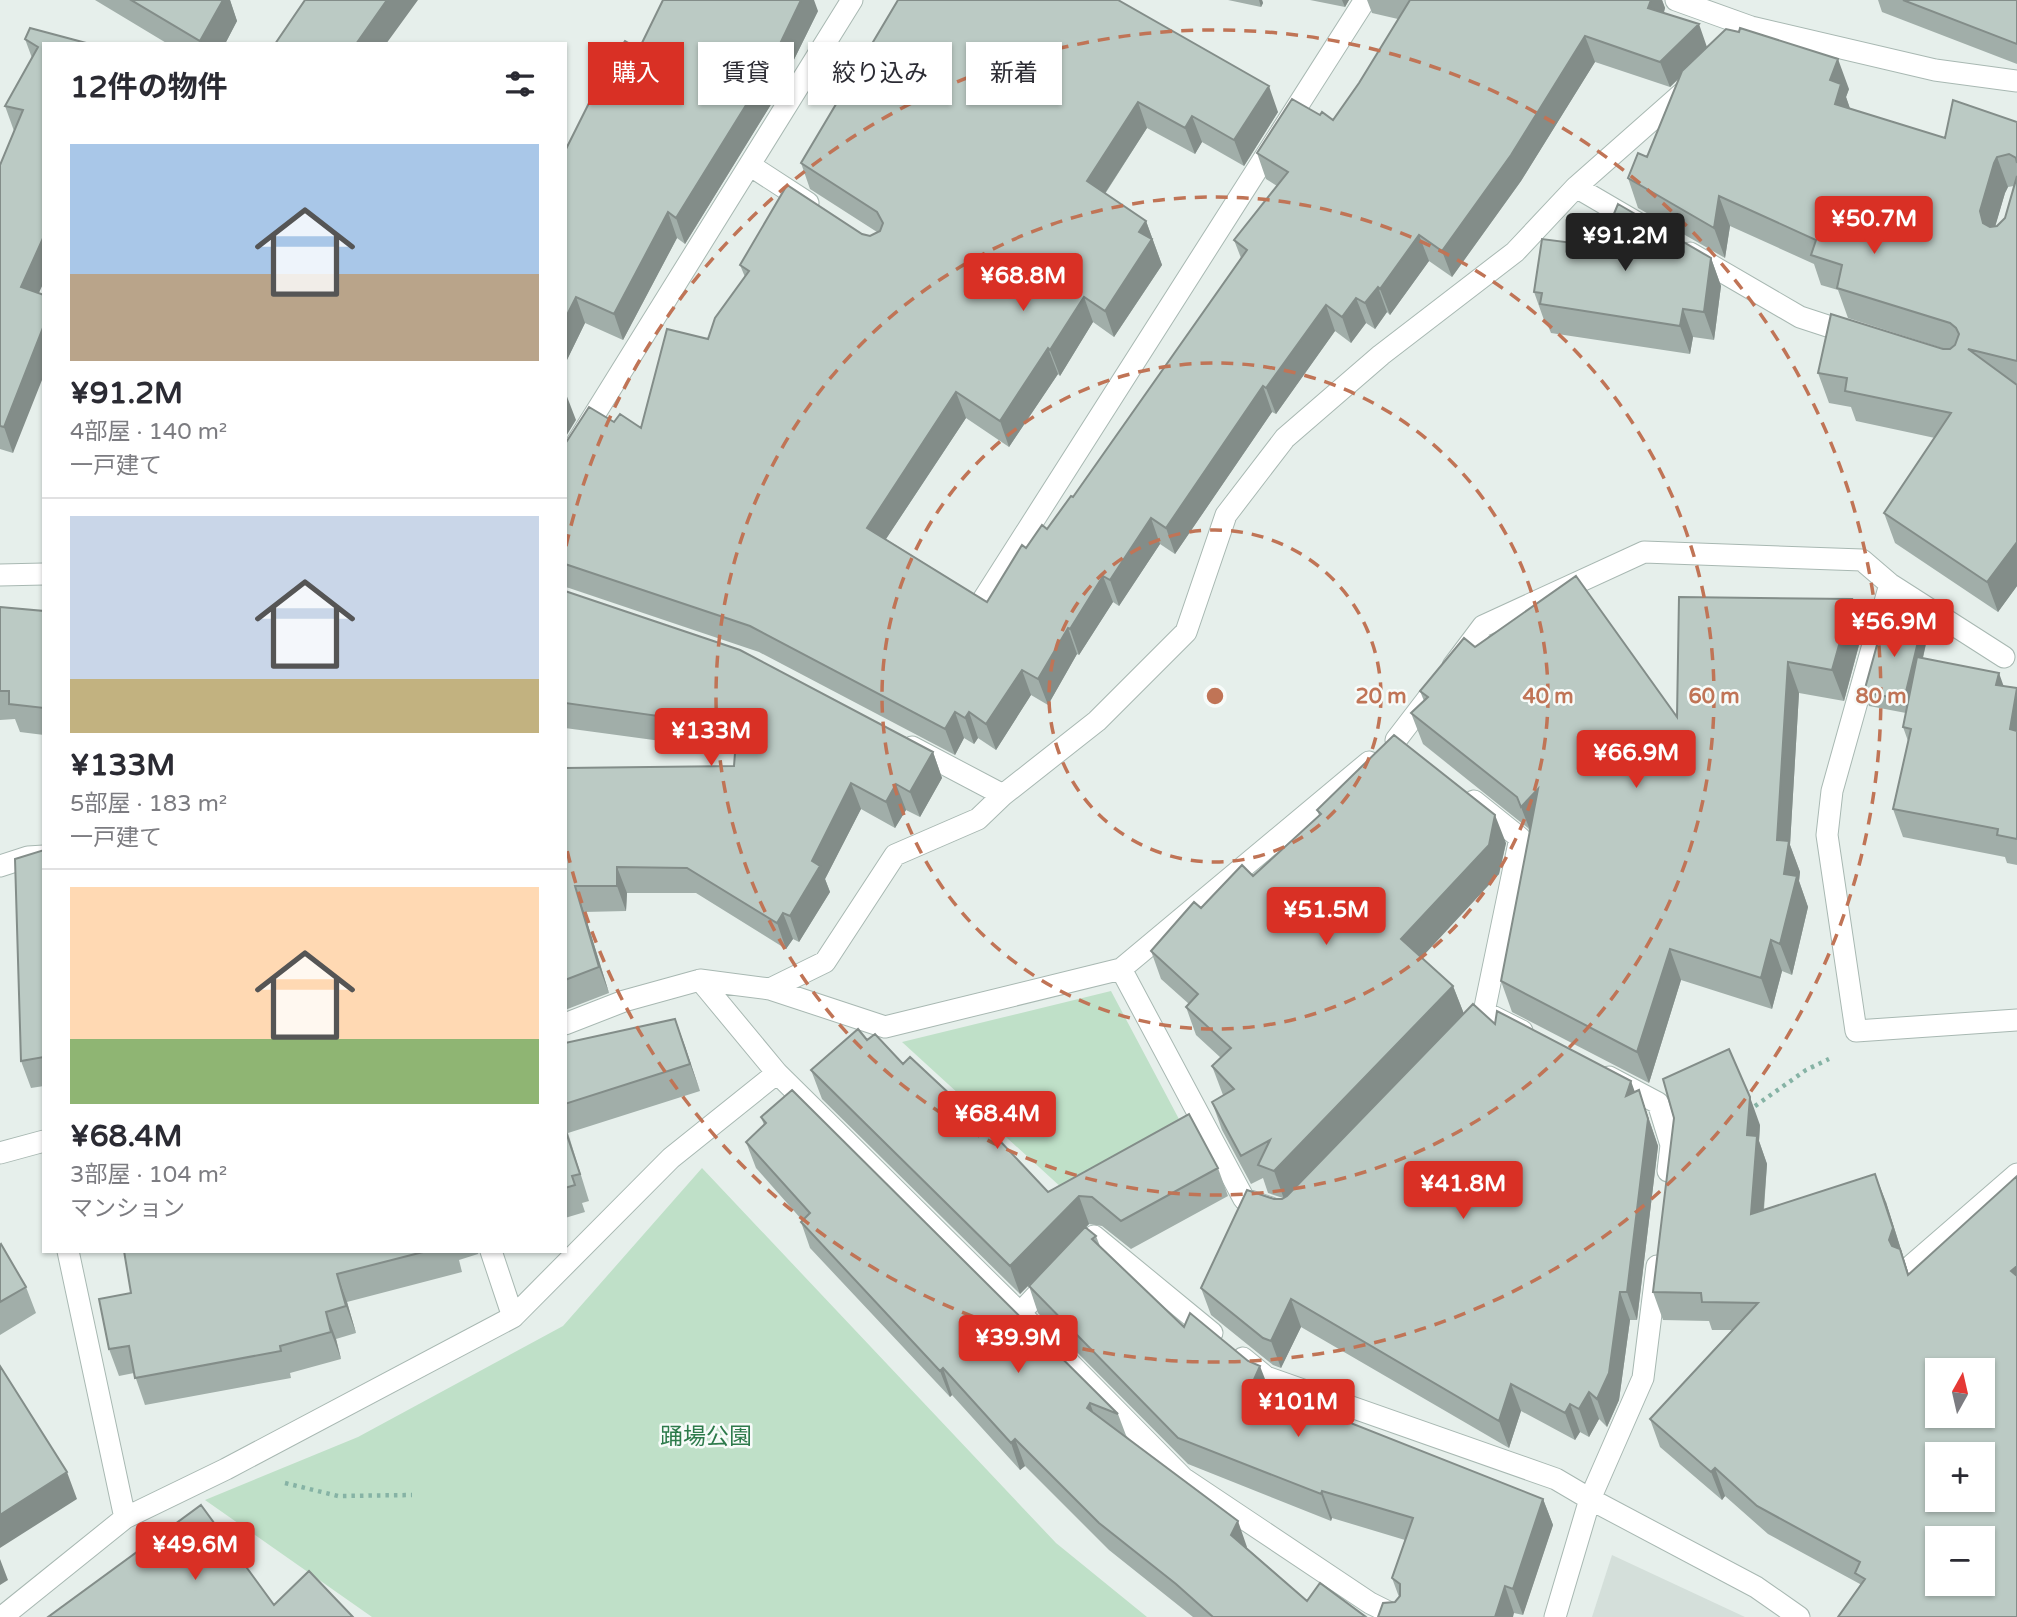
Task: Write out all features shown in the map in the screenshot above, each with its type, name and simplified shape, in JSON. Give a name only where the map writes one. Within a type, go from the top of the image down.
[{"type":"street","points":[[567,459],[852,0]]},
{"type":"street","points":[[981,603],[1365,0]]},
{"type":"street","points":[[1676,0],[1751,27],[1935,71],[2017,81]]},
{"type":"street","points":[[1731,46],[1751,27]]},
{"type":"street","points":[[770,989],[825,962],[895,855],[978,819],[1003,795],[1097,721],[1186,632],[1226,515],[1285,438],[1381,355],[1515,252],[1576,187],[1661,114],[1701,75]]},
{"type":"street","points":[[751,166],[821,212]]},
{"type":"street","points":[[1576,187],[1800,317],[1879,342]]},
{"type":"street","points":[[567,1023],[624,1001],[700,980],[770,989],[885,1027],[1121,969],[1396,740],[1483,626],[1644,552],[1862,560],[1890,584],[2004,657]]},
{"type":"street","points":[[0,575],[42,573]]},
{"type":"street","points":[[1890,584],[1832,791],[1827,835],[1856,1031],[2017,1020]]},
{"type":"street","points":[[897,738],[1003,795]]},
{"type":"street","points":[[1396,740],[1417,756]]},
{"type":"street","points":[[1447,1050],[1484,1012],[1520,838],[1458,789]]},
{"type":"street","points":[[0,866],[28,857],[42,856]]},
{"type":"street","points":[[1121,969],[1244,1199],[1288,1214]]},
{"type":"street","points":[[700,980],[777,1073],[1183,1478],[1370,1602],[1398,1617]]},
{"type":"street","points":[[1484,1012],[1542,1042]]},
{"type":"street","points":[[1588,1066],[1658,1103],[1671,1145],[1666,1186]]},
{"type":"street","points":[[2,1617],[125,1518],[226,1469],[513,1317],[671,1158],[777,1073]]},
{"type":"street","points":[[0,1153],[42,1142]]},
{"type":"street","points":[[1912,1265],[2017,1174]]},
{"type":"street","points":[[1020,1313],[1094,1236],[1266,1377],[1556,1479],[1756,1587],[1799,1617]]},
{"type":"street","points":[[1555,1617],[1590,1499],[1643,1378],[1660,1241]]},
{"type":"street","points":[[68,1253],[125,1518]]},
{"type":"street","points":[[492,1253],[513,1317]]},
{"type":"path","points":[[1741,1114],[1806,1070],[1850,1050],[1856,1031]]},
{"type":"path","points":[[338,1496],[412,1495]]},
{"type":"shaded area","points":[[1612,1555],[1745,1617],[1592,1617]]},
{"type":"green space","points":[[1111,991],[1180,1121],[1063,1189],[902,1042]]},
{"type":"green space","name":"踊場公園","points":[[702,1168],[1056,1543],[1147,1617],[372,1617],[205,1500],[358,1437],[563,1326]]},
{"type":"building","points":[[131,0],[223,0],[200,41]]},
{"type":"building","points":[[305,0],[387,0],[357,42],[276,42]]},
{"type":"building","points":[[663,0],[801,0],[781,42],[698,42],[698,105],[746,105],[676,218],[668,212],[614,314],[576,297],[567,315],[567,147],[588,105],[684,105],[684,42],[642,42]]},
{"type":"building","points":[[898,0],[1118,0],[1269,86],[1234,140],[1192,116],[1185,128],[1138,102],[1087,181],[1146,221],[1139,232],[1152,239],[1105,311],[1084,297],[1000,421],[956,392],[867,528],[987,602],[1022,545],[1026,548],[1042,525],[1047,529],[1071,496],[1073,497],[1247,250],[1234,240],[1288,172],[1257,153],[1292,99],[1320,115],[1322,112],[1333,120],[1410,0],[1651,0],[1648,8],[1699,24],[1660,62],[1585,36],[1511,155],[1442,251],[1419,235],[1380,289],[1378,287],[1365,303],[1356,298],[1342,317],[1326,305],[1266,388],[1263,386],[1166,528],[1151,518],[1110,580],[1103,576],[1038,679],[1022,670],[986,724],[969,712],[965,718],[955,712],[945,729],[750,626],[567,565],[567,441],[589,407],[614,422],[620,414],[641,428],[667,329],[708,339],[715,318],[749,271],[740,265],[787,185],[862,234],[870,236],[880,231],[883,223],[877,212],[801,163],[836,105],[952,105],[952,42],[873,42]]},
{"type":"building","points":[[1903,0],[2017,0],[2017,44]]},
{"type":"building","points":[[30,28],[82,42],[42,42],[42,240],[21,287],[42,294],[42,330],[4,427],[0,426],[0,165],[23,110],[5,106],[38,47],[25,39]]},
{"type":"building","points":[[1740,28],[1838,59],[1830,80],[1841,84],[1835,104],[1945,138],[1953,100],[2017,122],[2017,163],[2016,158],[2009,154],[1997,157],[1980,211],[1983,223],[1990,227],[1997,226],[2005,218],[2017,176],[2017,361],[1968,349],[2017,385],[2017,542],[1987,582],[1884,513],[1951,413],[1845,391],[1847,378],[1818,373],[1831,314],[1943,349],[1950,349],[1955,345],[1959,334],[1956,328],[1950,323],[1837,288],[1842,265],[1811,255],[1816,240],[1719,196],[1714,228],[1628,178],[1638,153],[1647,157],[1682,71],[1726,29],[1739,32]]},
{"type":"building","points":[[1618,204],[1711,258],[1704,312],[1683,309],[1680,326],[1540,304],[1542,293],[1534,292],[1542,239],[1596,246],[1597,237],[1604,238]]},
{"type":"building","points":[[1576,576],[1677,717],[1679,597],[1852,599],[1832,670],[1788,662],[1777,840],[1789,841],[1784,874],[1797,876],[1780,944],[1771,940],[1761,978],[1670,949],[1637,1052],[1501,981],[1538,789],[1521,807],[1517,797],[1411,713],[1428,697],[1420,691],[1464,638],[1475,647]]},
{"type":"building","points":[[567,592],[740,650],[933,752],[910,792],[896,784],[886,802],[851,783],[812,861],[820,866],[790,916],[783,913],[777,923],[687,868],[617,867],[617,886],[575,886],[599,967],[567,979],[567,768],[734,766],[737,727],[567,703]]},
{"type":"building","points":[[0,607],[42,611],[42,708],[9,704],[9,691],[0,691]]},
{"type":"building","points":[[1885,616],[1922,625],[1904,700],[1864,692]]},
{"type":"building","points":[[1917,657],[1999,673],[1996,685],[2017,688],[2010,729],[2017,731],[2017,839],[1997,835],[1998,829],[1893,809],[1911,729],[1903,727]]},
{"type":"building","points":[[1394,735],[1495,815],[1489,845],[1401,939],[1453,986],[1274,1171],[1258,1165],[1270,1140],[1241,1156],[1212,1102],[1234,1089],[1212,1066],[1231,1048],[1186,1007],[1198,994],[1151,951],[1194,902],[1201,908],[1242,865],[1253,876],[1321,814],[1317,810]]},
{"type":"building","points":[[42,851],[42,1057],[21,1061],[15,859]]},
{"type":"building","points":[[1473,1004],[1495,1024],[1497,1011],[1631,1081],[1626,1096],[1639,1090],[1648,1119],[1627,1292],[1620,1292],[1609,1373],[1597,1399],[1589,1392],[1579,1409],[1570,1404],[1565,1413],[1511,1384],[1499,1421],[1291,1299],[1271,1341],[1263,1338],[1201,1288],[1247,1190],[1274,1199],[1287,1196]]},
{"type":"building","points":[[675,1019],[690,1064],[567,1103],[567,1043]]},
{"type":"building","points":[[858,1029],[867,1040],[875,1034],[903,1064],[910,1057],[1000,1141],[1048,1192],[1189,1114],[1218,1168],[1121,1221],[1092,1197],[1079,1196],[1010,1266],[811,1070]]},
{"type":"building","points":[[1729,1049],[1750,1097],[1747,1135],[1757,1136],[1751,1214],[1875,1174],[1893,1228],[1889,1240],[1892,1246],[1900,1249],[1908,1275],[2017,1176],[2017,1266],[2011,1271],[2017,1276],[2017,1617],[1838,1617],[1865,1579],[1855,1573],[1860,1562],[1757,1506],[1715,1468],[1711,1472],[1650,1419],[1758,1303],[1702,1302],[1701,1293],[1653,1292],[1674,1118],[1663,1079]]},
{"type":"building","points":[[792,1090],[1118,1414],[1090,1403],[1087,1408],[1238,1521],[1231,1535],[1307,1601],[1320,1583],[1366,1617],[1213,1617],[1099,1523],[1015,1439],[1011,1443],[943,1368],[940,1371],[801,1222],[810,1213],[746,1142],[766,1123],[761,1117]]},
{"type":"building","points":[[567,1135],[580,1174],[572,1176],[575,1185],[567,1187]]},
{"type":"building","points":[[1085,1227],[1096,1236],[1092,1239],[1184,1327],[1190,1313],[1248,1361],[1260,1366],[1252,1384],[1543,1499],[1513,1589],[1505,1586],[1495,1617],[1378,1617],[1383,1603],[1395,1602],[1400,1596],[1400,1584],[1392,1578],[1413,1518],[1322,1491],[1321,1494],[1178,1438],[1029,1286]]},
{"type":"building","points":[[0,1245],[26,1287],[0,1302]]},
{"type":"building","points":[[124,1253],[419,1253],[337,1274],[346,1306],[326,1312],[331,1332],[280,1346],[281,1351],[135,1378],[129,1346],[109,1349],[99,1299],[131,1293]]},
{"type":"building","points":[[0,1366],[67,1472],[0,1515]]},
{"type":"building","points":[[201,1505],[274,1605],[309,1571],[353,1617],[48,1617]]}]
